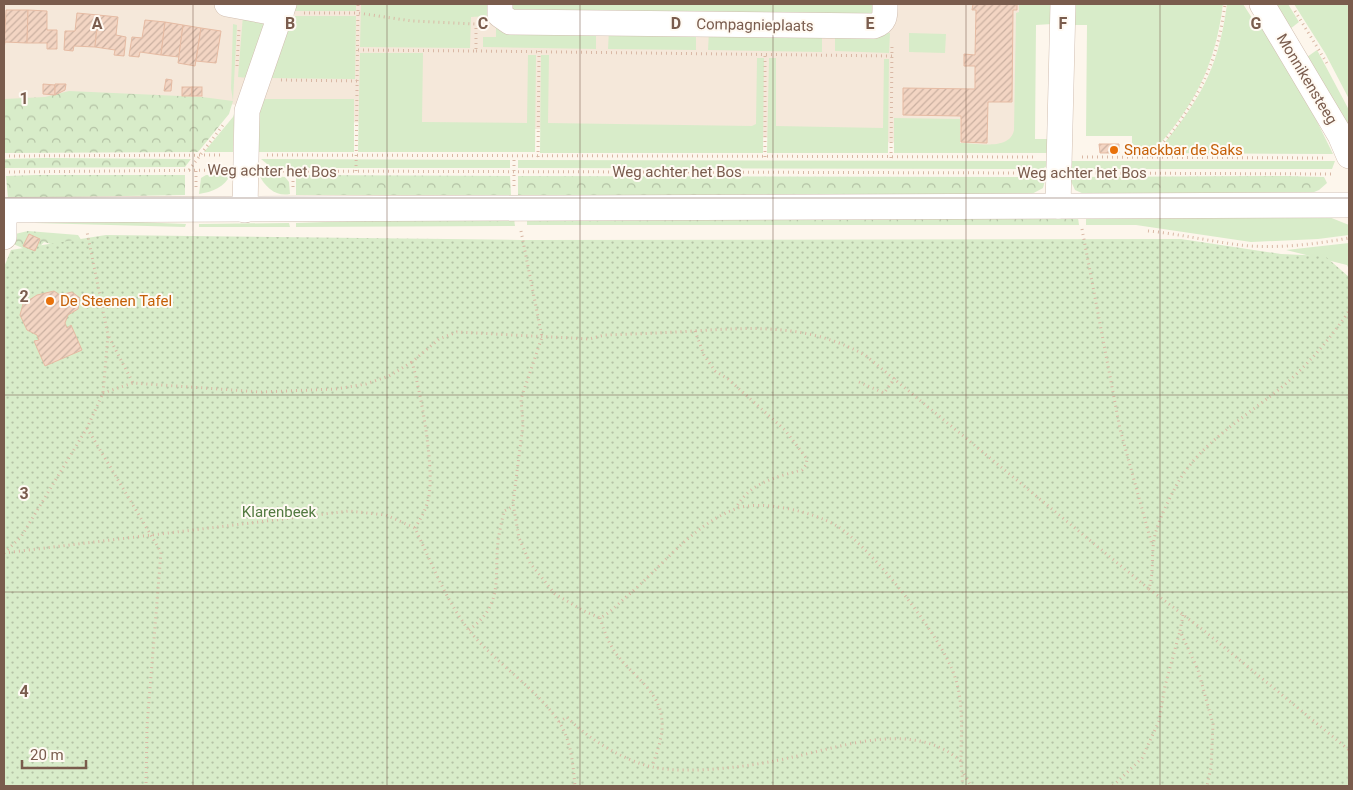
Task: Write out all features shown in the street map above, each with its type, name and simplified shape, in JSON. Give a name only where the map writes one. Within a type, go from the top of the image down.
[{"type":"street","points":[[1058,206],[1063,4]]},
{"type":"street","name":"Monnikensteeg","points":[[1262,4],[1340,135],[1340,163]]},
{"type":"street","points":[[234,5],[283,9],[246,80],[245,210]]},
{"type":"street","name":"Compagnieplaats","points":[[500,10],[510,22],[874,26],[880,24],[885,11]]},
{"type":"street","points":[[4,237],[4,210],[1349,205]]},
{"type":"path","points":[[356,171],[358,4]]},
{"type":"path","points":[[1148,157],[1173,131],[1199,93],[1212,66],[1220,41],[1225,4]]},
{"type":"path","points":[[234,5],[246,80],[357,82]]},
{"type":"path","points":[[283,9],[358,13],[412,21],[476,24],[488,24],[500,10]]},
{"type":"path","points":[[885,11],[892,31],[891,158]]},
{"type":"path","points":[[476,24],[476,51]]},
{"type":"path","points":[[358,50],[892,56]]},
{"type":"path","points":[[538,157],[539,51]]},
{"type":"path","points":[[765,54],[765,157]]},
{"type":"path","points":[[189,170],[226,122]]},
{"type":"path","name":"Weg achter het Bos","points":[[4,156],[199,156],[246,163],[356,171],[514,172],[1059,165],[1148,157],[1340,163]]},
{"type":"path","name":"Weg achter het Bos","points":[[4,172],[189,170],[246,163],[356,156],[891,158],[1286,172],[1340,163]]},
{"type":"path","points":[[514,156],[516,208],[542,337],[521,399],[523,425],[514,506],[523,550],[546,585],[561,600],[600,618],[607,637],[618,656],[642,681],[658,705],[662,721],[661,733],[652,767]]},
{"type":"path","points":[[1082,228],[1120,429],[1153,546],[1153,574],[1149,589]]},
{"type":"path","points":[[86,231],[108,334],[133,383]]},
{"type":"path","points":[[1153,546],[1168,503],[1188,466],[1252,409],[1290,380],[1321,350],[1349,311]]},
{"type":"path","points":[[103,393],[133,383],[261,392],[336,389],[366,384],[390,376],[412,362],[439,339],[457,332],[589,339],[604,336],[768,328],[804,333],[844,343],[865,355],[895,378],[1149,589],[1183,614],[1349,750]]},
{"type":"path","points":[[695,331],[704,355],[715,371],[728,379],[785,430],[807,459],[806,465],[802,470],[756,486],[742,498],[736,509]]},
{"type":"path","points":[[4,554],[21,537],[87,428],[103,393],[108,334]]},
{"type":"path","points":[[412,362],[418,383],[430,471],[429,496],[423,514],[415,528]]},
{"type":"path","points":[[859,382],[884,393],[895,378]]},
{"type":"path","points":[[87,428],[159,545],[162,560],[147,726],[146,786]]},
{"type":"path","points":[[469,630],[482,620],[492,606],[498,576],[498,542],[504,511],[514,506]]},
{"type":"path","points":[[600,618],[651,575],[692,535],[710,521],[736,509],[759,506],[783,508],[829,522],[858,544],[891,579],[944,652],[955,675],[961,705],[962,786]]},
{"type":"path","points":[[4,554],[349,511],[386,515],[415,528],[454,609],[469,630],[492,657],[538,699],[559,722],[570,751],[575,786]]},
{"type":"path","points":[[1114,786],[1142,758],[1158,721],[1183,614]]},
{"type":"path","points":[[1180,631],[1198,670],[1213,724],[1211,768],[1207,786]]},
{"type":"path","points":[[559,722],[567,718],[611,750],[652,767],[685,770],[713,769],[792,758],[846,743],[896,739],[918,741],[942,748],[961,761]]},
{"type":"path","points":[[963,772],[971,786]]},
{"type":"shaded area","points":[[4,4],[1022,4],[1019,147],[345,122],[211,101],[4,104]]},
{"type":"green space","points":[[293,4],[356,4],[356,11],[291,11]]},
{"type":"green space","points":[[361,4],[488,4],[488,16],[471,17],[470,48],[360,47]]},
{"type":"green space","points":[[511,4],[874,4],[874,20],[511,15]]},
{"type":"green space","points":[[1019,4],[1051,4],[1052,24],[1036,25],[1035,139],[1049,139],[1048,153],[894,153],[894,118],[960,119],[960,143],[992,144],[1006,141],[1011,137],[1014,130],[1016,13],[1019,12]]},
{"type":"green space","points":[[1075,4],[1223,4],[1214,47],[1200,85],[1179,120],[1151,154],[1132,154],[1132,136],[1086,136],[1087,25],[1071,25]]},
{"type":"green space","points":[[1227,4],[1243,4],[1252,18],[1257,15],[1298,83],[1333,154],[1156,153],[1184,118],[1204,84],[1218,48]]},
{"type":"green space","points":[[1274,4],[1288,4],[1299,22],[1290,29]]},
{"type":"green space","points":[[1294,4],[1349,4],[1349,99],[1325,53]]},
{"type":"green space","points":[[243,15],[266,22],[248,78],[238,77]]},
{"type":"green space","points":[[289,16],[356,16],[355,79],[266,78]]},
{"type":"green space","points":[[233,24],[237,25],[233,101],[231,88]]},
{"type":"green space","points":[[496,28],[596,29],[596,49],[483,47],[483,37],[496,37]]},
{"type":"green space","points":[[609,29],[696,30],[696,50],[608,49]]},
{"type":"green space","points":[[709,31],[822,32],[822,52],[708,50]]},
{"type":"green space","points":[[835,32],[890,33],[889,53],[835,51]]},
{"type":"green space","points":[[909,33],[946,34],[945,53],[909,52]]},
{"type":"green space","points":[[1317,50],[1349,110],[1349,127],[1307,57]]},
{"type":"green space","points":[[360,53],[423,53],[422,122],[527,123],[528,55],[536,55],[535,152],[358,152]]},
{"type":"green space","points":[[541,55],[549,55],[548,123],[752,126],[756,124],[757,58],[764,58],[763,153],[540,153]]},
{"type":"green space","points":[[769,58],[776,58],[776,126],[883,128],[884,59],[889,59],[888,153],[767,153]]},
{"type":"green space","points":[[69,91],[202,97],[233,101],[229,114],[198,152],[4,153],[4,99],[45,97]]},
{"type":"green space","points":[[265,99],[354,99],[354,152],[258,152],[259,102]]},
{"type":"green space","points":[[239,101],[234,125],[233,152],[204,152],[233,117]]},
{"type":"green space","points":[[5,159],[191,159],[185,167],[5,168]]},
{"type":"green space","points":[[261,159],[510,160],[510,168],[272,168]]},
{"type":"green space","points":[[518,160],[1047,161],[1047,166],[1042,169],[518,168]]},
{"type":"green space","points":[[1070,161],[1335,161],[1332,169],[1069,169]]},
{"type":"green space","points":[[185,175],[185,195],[8,198],[6,176]]},
{"type":"green space","points":[[206,175],[230,175],[225,183],[218,188],[199,194],[201,178]]},
{"type":"green space","points":[[259,175],[285,177],[289,182],[290,194],[280,194],[272,190]]},
{"type":"green space","points":[[296,175],[510,176],[511,195],[296,195]]},
{"type":"green space","points":[[518,176],[1046,177],[1043,188],[1030,195],[518,195]]},
{"type":"green space","points":[[1069,177],[1324,177],[1327,183],[1319,190],[1307,195],[1084,194],[1075,190]]},
{"type":"green space","points":[[1329,217],[1349,225],[1349,235],[1318,239],[1251,242],[1136,225],[1086,225],[1086,218]]},
{"type":"green space","points":[[527,218],[1078,218],[1079,225],[527,225]]},
{"type":"green space","points":[[414,219],[514,219],[515,226],[296,227],[296,223]]},
{"type":"green space","points":[[85,220],[186,224],[185,227],[35,223],[35,221]]},
{"type":"green space","points":[[289,223],[290,227],[199,227],[199,224]]},
{"type":"green space","points":[[28,231],[78,235],[82,241],[64,248],[44,242],[34,253],[11,243],[15,234]]},
{"type":"green space","name":"Klarenbeek","points":[[106,235],[521,240],[1181,239],[1281,254],[1325,256],[1349,277],[1349,786],[4,786],[4,267],[11,250]]},
{"type":"green space","points":[[1349,243],[1349,269],[1347,265],[1286,250]]},
{"type":"building","points":[[973,4],[1017,4],[1017,10],[1013,10],[1012,102],[988,102],[987,143],[961,142],[961,116],[903,115],[903,88],[975,89],[975,66],[964,66],[964,54],[975,55],[976,10],[972,10]]},
{"type":"building","points":[[6,10],[28,10],[27,43],[5,42],[4,49]]},
{"type":"building","points":[[28,10],[47,11],[47,30],[57,30],[57,49],[47,49],[47,43],[27,43]]},
{"type":"building","points":[[77,13],[98,15],[95,47],[74,46],[73,51],[64,50],[65,31],[75,31]]},
{"type":"building","points":[[98,15],[118,17],[116,35],[126,37],[124,56],[114,55],[115,50],[95,47]]},
{"type":"building","points":[[145,20],[165,22],[161,55],[140,52],[139,57],[129,56],[132,37],[142,38]]},
{"type":"building","points":[[165,22],[183,25],[179,57],[161,55]]},
{"type":"building","points":[[183,25],[201,28],[195,66],[178,63]]},
{"type":"building","points":[[201,28],[221,31],[216,63],[196,61]]},
{"type":"building","points":[[166,79],[172,80],[171,91],[164,91]]},
{"type":"building","points":[[43,84],[55,85],[55,95],[43,94]]},
{"type":"building","points":[[55,84],[66,84],[65,90],[55,95]]},
{"type":"building","points":[[182,87],[192,87],[192,96],[182,96]]},
{"type":"building","points":[[192,87],[202,87],[202,96],[192,96]]},
{"type":"building","points":[[1099,144],[1119,144],[1119,153],[1100,153]]},
{"type":"building","points":[[29,234],[40,239],[35,251],[23,246]]},
{"type":"building","points":[[54,291],[60,295],[72,292],[80,298],[78,309],[68,315],[65,323],[67,328],[71,325],[82,350],[45,366],[34,341],[39,340],[37,335],[27,330],[20,315],[23,304],[37,295]]},
{"type":"place","name":"Snackbar de Saks","points":[[1114,150]]},
{"type":"place","name":"De Steenen Tafel","points":[[50,301]]}]
